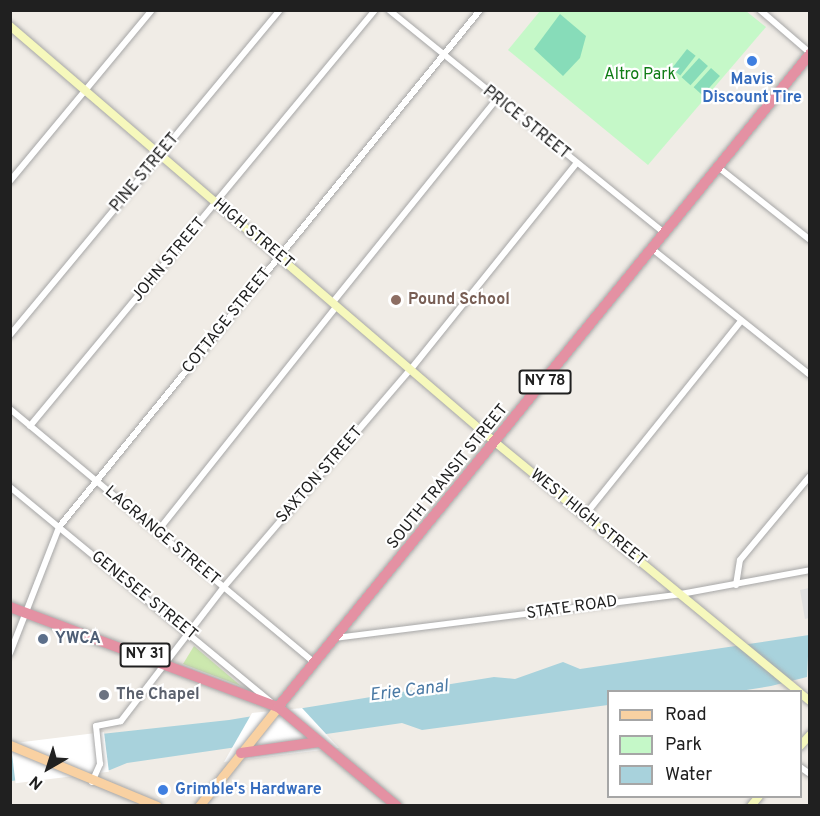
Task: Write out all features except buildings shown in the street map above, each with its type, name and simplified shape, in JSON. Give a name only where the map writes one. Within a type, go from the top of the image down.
[{"type":"highway","name":"SOUTH TRANSIT STREET","points":[[278,709],[810,54]]},
{"type":"highway","name":"NY 31","points":[[10,607],[164,662],[278,709],[398,806]]},
{"type":"highway","points":[[238,757],[322,746]]},
{"type":"main road","name":"HIGH STREET","points":[[10,26],[496,443]]},
{"type":"main road","name":"WEST HIGH STREET","points":[[496,443],[798,690]]},
{"type":"main road","name":"SOUTH TRANSIT STREET","points":[[199,806],[278,709]]},
{"type":"main road","points":[[10,745],[157,806]]},
{"type":"main road","points":[[10,752],[76,777],[92,778]]},
{"type":"street","points":[[10,181],[152,10]]},
{"type":"street","name":"PINE STREET","points":[[10,335],[280,10]]},
{"type":"street","name":"JOHN STREET","points":[[30,426],[375,10]]},
{"type":"street","name":"PRICE STREET","points":[[389,10],[576,164],[664,233]]},
{"type":"street","name":"COTTAGE STREET","points":[[10,653],[59,527],[98,482],[480,10]]},
{"type":"street","points":[[760,10],[810,54]]},
{"type":"street","points":[[157,532],[496,99]]},
{"type":"street","name":"SAXTON STREET","points":[[92,778],[96,726],[121,721],[164,662],[224,588],[411,369],[576,164]]},
{"type":"street","points":[[718,167],[810,240]]},
{"type":"street","points":[[651,248],[810,375]]},
{"type":"street","points":[[585,515],[741,321]]},
{"type":"street","name":"LAGRANGE STREET","points":[[10,409],[314,662]]},
{"type":"street","points":[[736,585],[740,560],[810,476]]},
{"type":"street","name":"GENESEE STREET","points":[[10,487],[189,632],[278,709]]},
{"type":"street","name":"STATE ROAD","points":[[334,638],[681,594],[810,570]]},
{"type":"green space","name":"Altro Park","points":[[540,11],[746,11],[766,27],[648,165],[508,50]]},
{"type":"green space","points":[[560,14],[586,36],[580,58],[563,76],[534,49]]},
{"type":"green space","points":[[687,49],[696,56],[680,75],[672,69]]},
{"type":"green space","points":[[699,58],[708,66],[691,85],[682,77]]},
{"type":"green space","points":[[711,68],[720,76],[703,95],[694,87]]},
{"type":"green space","points":[[194,646],[241,686],[183,664]]},
{"type":"shaded area","points":[[809,588],[809,618],[805,619],[800,590]]},
{"type":"water","name":"Erie Canal","points":[[809,635],[807,677],[771,686],[746,690],[607,690],[607,705],[422,730],[402,723],[127,763],[110,770],[11,781],[10,744],[229,720],[494,677],[515,679],[563,662],[580,669]]},
{"type":"pier","points":[[302,708],[339,748],[224,762],[252,713]]},
{"type":"pier","points":[[104,732],[109,772],[16,783],[11,743]]},
{"type":"place","name":"Mavis Discount Tire","points":[[752,61]]},
{"type":"place","name":"Pound School","points":[[396,300]]},
{"type":"place","name":"YWCA","points":[[43,639]]},
{"type":"place","name":"The Chapel","points":[[104,695]]},
{"type":"place","name":"Grimble's Hardware","points":[[163,790]]}]
